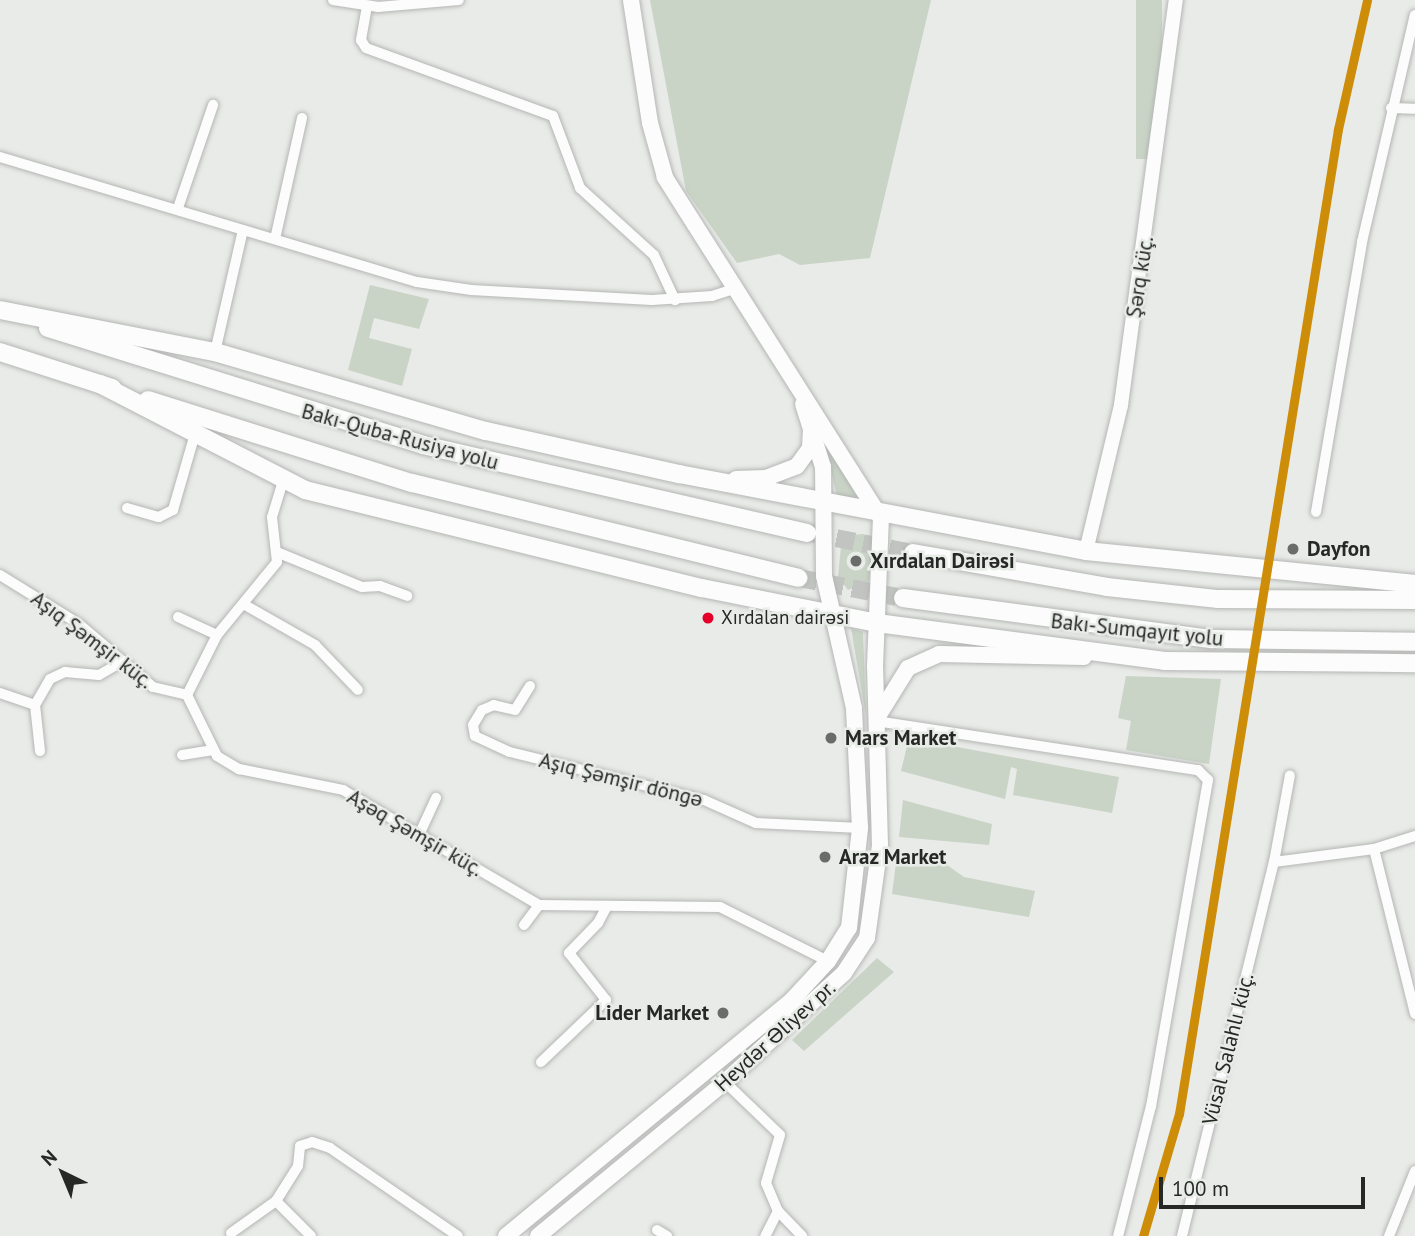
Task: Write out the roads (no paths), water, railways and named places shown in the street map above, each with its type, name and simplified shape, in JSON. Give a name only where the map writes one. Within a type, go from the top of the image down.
[{"type":"highway","points":[[0,311],[215,352],[462,425],[678,474],[878,509],[1086,551],[1415,583]]},
{"type":"highway","name":"Bakı-Quba-Rusiya yolu","points":[[0,311],[423,445],[807,533]]},
{"type":"highway","name":"Bakı-Quba-Rusiya yolu","points":[[0,352],[412,483],[799,578]]},
{"type":"highway","points":[[100,384],[283,481],[552,553],[831,614],[877,623],[1164,661],[1415,663]]},
{"type":"highway","name":"Bakı-Sumqayıt yolu","points":[[913,553],[1107,587],[1218,598],[1415,600]]},
{"type":"highway","name":"Bakı-Sumqayıt yolu","points":[[903,598],[1212,639],[1415,642]]},
{"type":"main road","points":[[631,0],[662,168],[677,201],[786,363],[878,509],[884,542],[877,623]]},
{"type":"main road","points":[[786,363],[810,422],[826,500],[824,576],[831,614]]},
{"type":"main road","points":[[678,474],[750,480],[785,474],[805,457],[810,422]]},
{"type":"main road","name":"Heydər Əliyev pr.","points":[[506,1236],[774,1015],[828,961],[852,914],[860,836],[858,754],[848,676],[831,614]]},
{"type":"main road","name":"Heydər Əliyev pr.","points":[[538,1236],[725,1083],[822,997],[856,957],[872,922],[880,845],[876,721],[877,623]]},
{"type":"main road","points":[[876,721],[895,681],[908,668],[939,654],[1164,661]]},
{"type":"main road","points":[[860,836],[880,845]]},
{"type":"street","points":[[333,0],[366,6],[459,0]]},
{"type":"street","name":"Şərq küç.","points":[[1086,551],[1121,405],[1175,0]]},
{"type":"street","points":[[366,6],[361,40],[366,48],[553,116],[580,188],[654,255],[675,300]]},
{"type":"street","points":[[1316,512],[1391,108],[1415,15]]},
{"type":"street","points":[[178,208],[213,105]]},
{"type":"street","points":[[1391,108],[1415,110]]},
{"type":"street","points":[[275,239],[302,118]]},
{"type":"street","points":[[0,157],[178,208],[243,230],[452,288],[675,300],[737,288]]},
{"type":"street","points":[[215,352],[243,230]]},
{"type":"street","points":[[127,509],[159,517],[173,510],[195,434]]},
{"type":"street","points":[[182,755],[212,750],[187,695],[217,635],[272,572],[279,553],[272,517],[283,481]]},
{"type":"street","points":[[279,553],[362,587],[380,586],[407,596]]},
{"type":"street","name":"Aşıq Şəmşir küç.","points":[[0,575],[79,624],[153,687],[187,695]]},
{"type":"street","points":[[245,605],[267,623],[315,645],[358,690]]},
{"type":"street","points":[[178,617],[217,635]]},
{"type":"street","points":[[40,751],[35,705],[56,674],[99,676],[123,661]]},
{"type":"street","name":"Aşıq Şəmşir döngə","points":[[530,686],[515,710],[494,705],[482,710],[473,724],[475,736],[510,752],[704,800],[756,823],[860,836]]},
{"type":"street","points":[[0,693],[35,705]]},
{"type":"street","points":[[876,721],[1198,770],[1208,780],[1151,1106],[1118,1236]]},
{"type":"street","name":"Aşəq Şəmşir küç.","points":[[212,750],[239,769],[334,786],[539,905],[720,907],[828,961]]},
{"type":"street","name":"Vüsal Salahlı küç.","points":[[1182,1236],[1274,862],[1290,775]]},
{"type":"street","points":[[419,835],[436,798]]},
{"type":"street","points":[[1274,862],[1374,849],[1415,836]]},
{"type":"street","points":[[1374,849],[1415,1014]]},
{"type":"street","points":[[524,925],[539,905]]},
{"type":"street","points":[[541,1062],[606,1000],[569,953],[598,923],[607,906]]},
{"type":"street","points":[[1403,970],[1415,967]]},
{"type":"street","points":[[725,1083],[780,1135],[766,1183],[778,1212],[802,1236]]},
{"type":"street","points":[[231,1233],[276,1200],[298,1166],[300,1146],[321,1142],[458,1236]]},
{"type":"street","points":[[1389,1236],[1415,1171]]},
{"type":"street","points":[[276,1200],[311,1236]]},
{"type":"street","points":[[765,1236],[778,1212]]},
{"type":"tunnel","points":[[810,533],[913,553]]},
{"type":"tunnel","points":[[799,578],[903,598]]},
{"type":"place","name":"Dayfon","points":[[1293,549]]},
{"type":"place","name":"Xırdalan Dairəsi","points":[[856,561]]},
{"type":"place","name":"Xırdalan dairəsi","points":[[708,618]]},
{"type":"place","name":"Mars Market","points":[[831,738]]},
{"type":"place","name":"Araz Market","points":[[825,857]]},
{"type":"place","name":"Lider Market","points":[[723,1013]]}]
